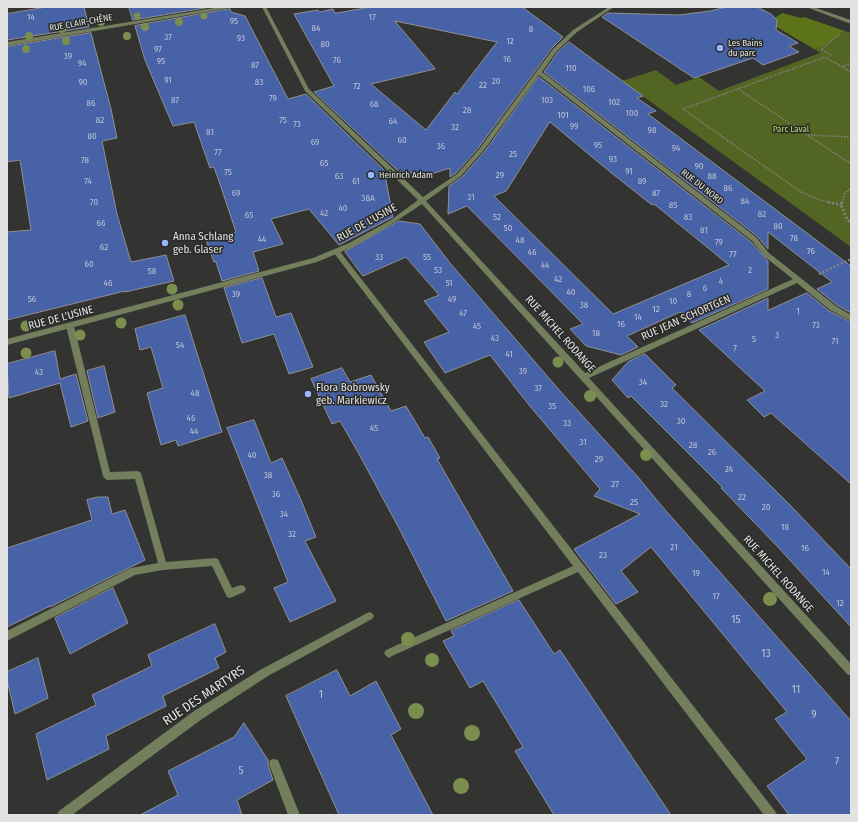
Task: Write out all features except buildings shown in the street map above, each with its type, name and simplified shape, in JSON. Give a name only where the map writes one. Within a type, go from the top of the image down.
[{"type":"street","name":"RUE CLAIR-CHÊNE","points":[[7,44],[229,7]]},
{"type":"street","name":"RUE MICHEL RODANGE","points":[[264,7],[307,90],[423,201],[851,671]]},
{"type":"street","name":"RUE DE L'USINE","points":[[7,342],[292,266],[352,245],[423,201],[459,175],[482,149],[555,50],[575,31],[612,7]]},
{"type":"street","points":[[808,7],[851,22]]},
{"type":"street","name":"RUE DU NORD","points":[[539,72],[754,239],[767,255],[833,308],[851,318]]},
{"type":"street","points":[[336,251],[771,815]]},
{"type":"street","name":"RUE JEAN SCHORTGEN","points":[[584,377],[799,281]]},
{"type":"street","points":[[70,326],[106,476],[138,475],[163,566]]},
{"type":"street","points":[[7,636],[134,571],[163,566],[215,562],[230,594],[241,589]]},
{"type":"street","points":[[389,653],[580,567]]},
{"type":"street","name":"RUE DES MARTYRS","points":[[64,815],[204,711],[264,673],[369,616]]},
{"type":"street","points":[[274,764],[294,815]]},
{"type":"path","points":[[655,7],[683,7]]},
{"type":"path","points":[[841,205],[820,200],[801,192],[683,109],[832,55],[821,49],[843,33]]},
{"type":"path","points":[[825,57],[851,72]]},
{"type":"path","points":[[842,67],[851,63]]},
{"type":"path","points":[[738,89],[851,164]]},
{"type":"path","points":[[806,135],[851,137]]},
{"type":"path","points":[[851,188],[845,193],[841,205],[847,219],[851,223]]},
{"type":"path","points":[[799,281],[851,259]]},
{"type":"green space","points":[[782,13],[801,18],[804,17],[845,31],[824,46],[814,49],[775,26],[777,22],[775,18]]},
{"type":"green space","name":"Parc Laval","points":[[845,31],[851,33],[851,247],[622,81],[656,70],[676,85],[699,77],[719,91],[820,53],[814,49],[824,46]]},
{"type":"place","name":"Les Bains du parc","points":[[720,48]]},
{"type":"place","name":"Heinrich Adam","points":[[371,175]]},
{"type":"place","name":"Anna Schlang geb. Glaser","points":[[165,243]]},
{"type":"place","name":"Flora Bobrowsky geb. Markiewicz","points":[[308,394]]}]
